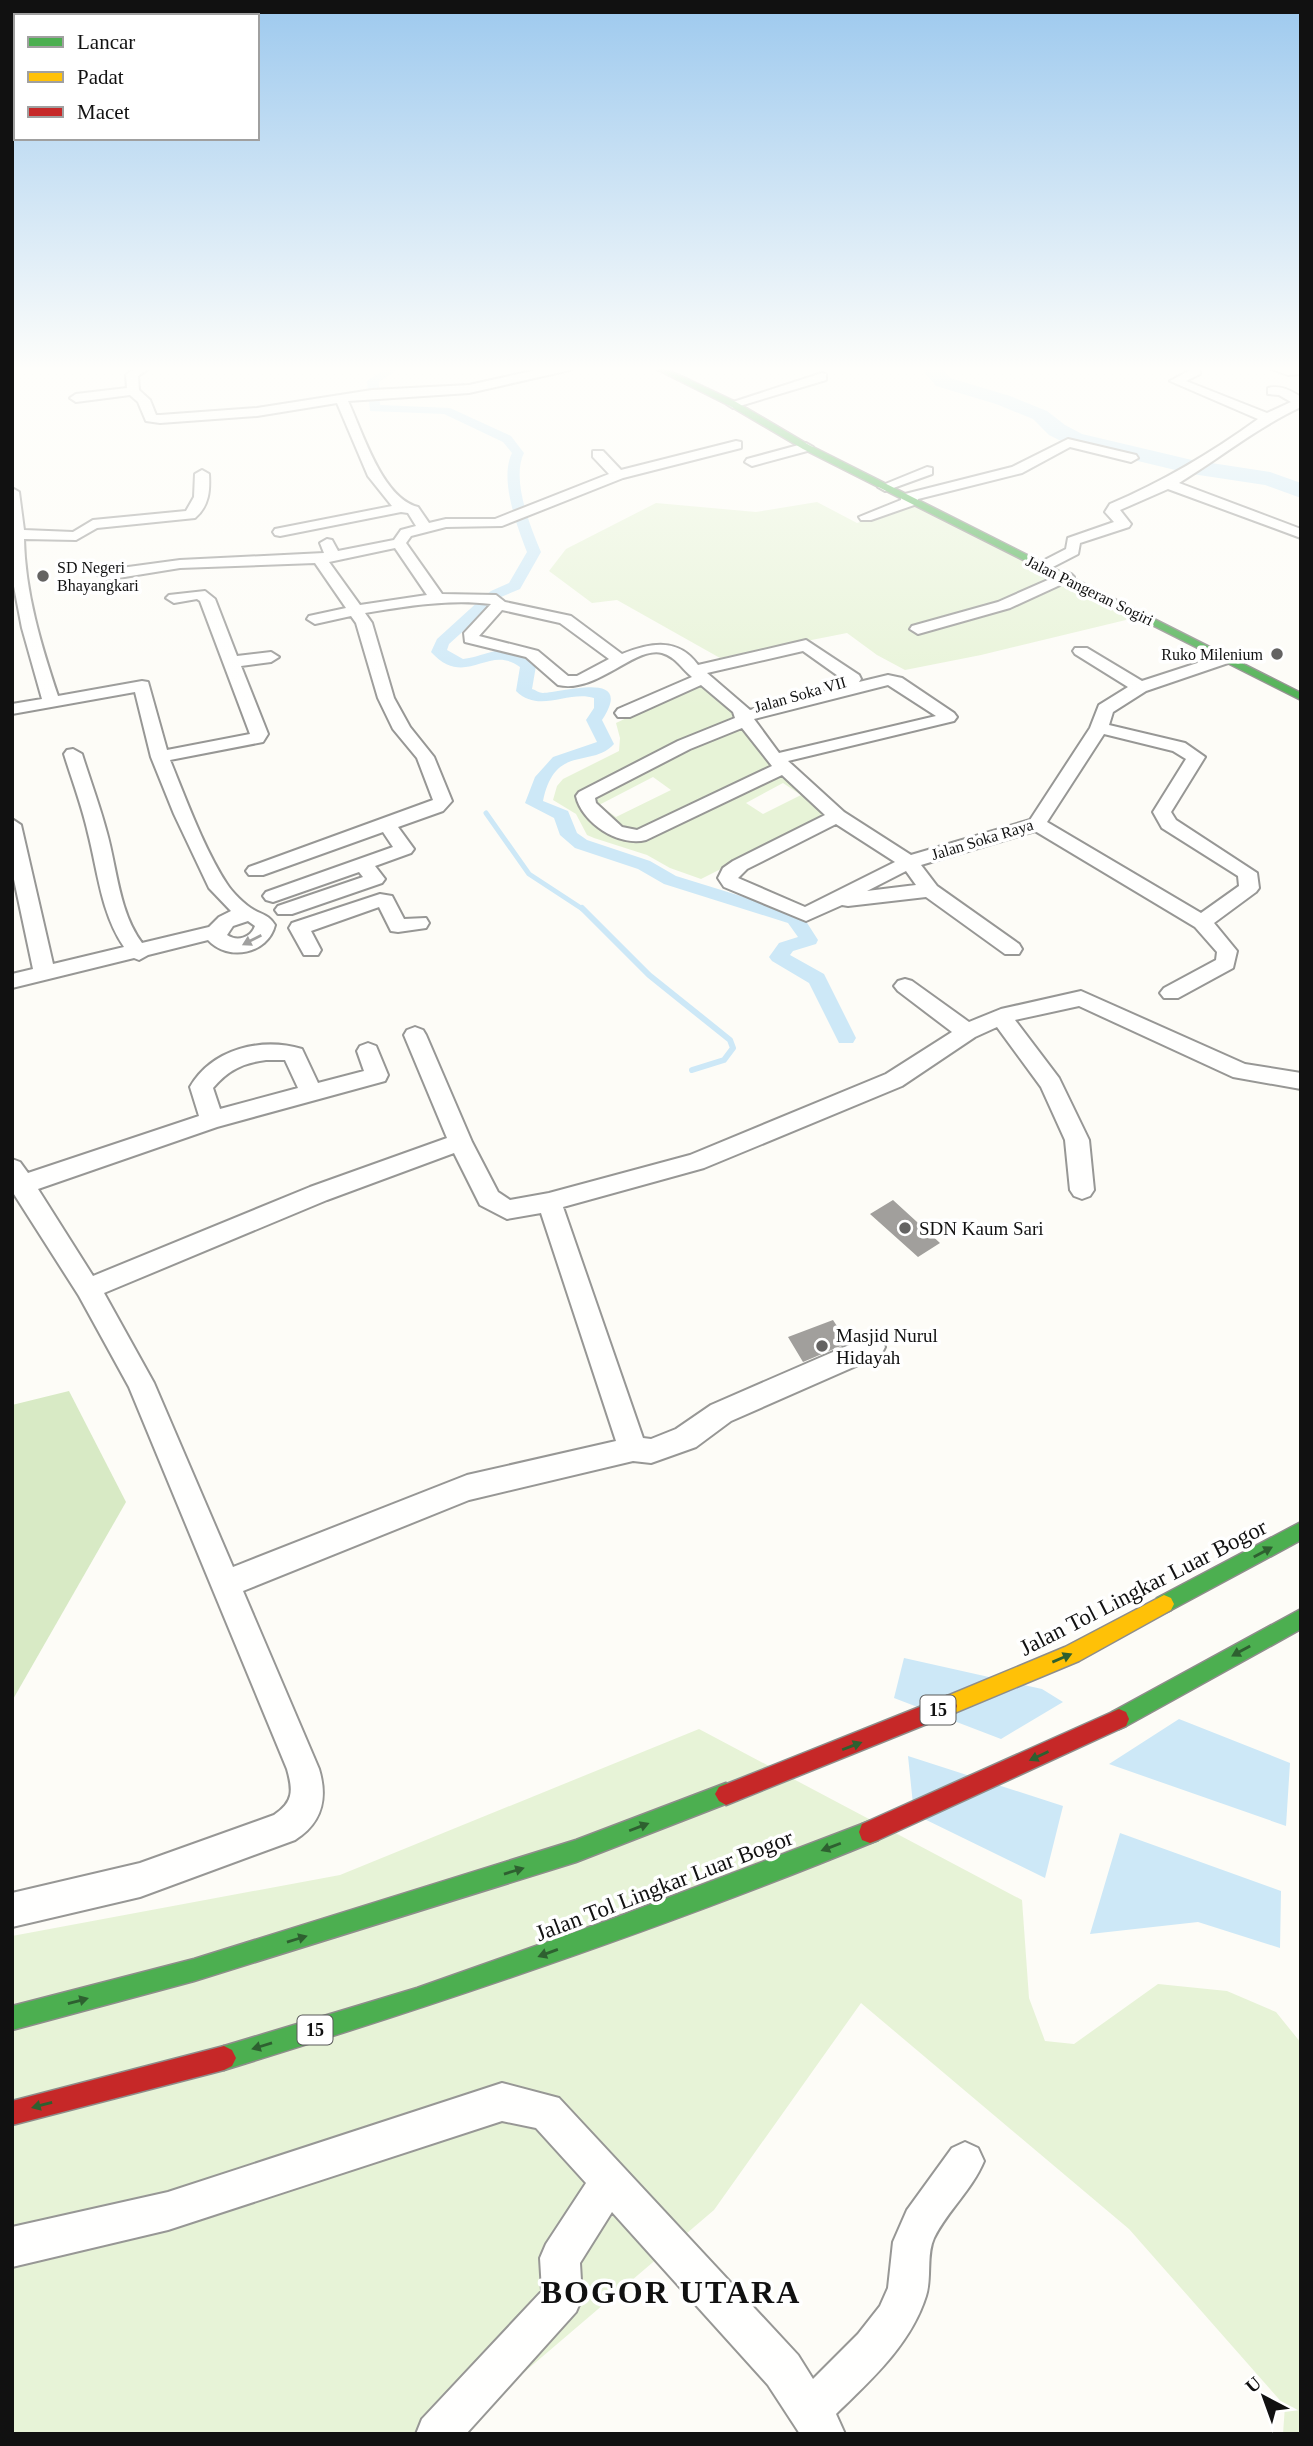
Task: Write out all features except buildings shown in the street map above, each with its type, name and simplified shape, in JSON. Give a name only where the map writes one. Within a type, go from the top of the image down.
[{"type":"main road","name":"Jalan Pangeran Sogiri","points":[[875,481],[1301,696]]},
{"type":"main road","name":"Jalan Tol Lingkar Luar Bogor","points":[[12,2018],[194,1970],[576,1852],[862,1742],[1072,1654],[1294,1534]]},
{"type":"main road","name":"Jalan Tol Lingkar Luar Bogor","points":[[12,2113],[213,2061],[417,1999],[612,1930],[895,1822],[1121,1718],[1301,1618]]},
{"type":"street","points":[[19,534],[76,536],[93,524],[192,515],[198,508],[202,481]]},
{"type":"street","points":[[378,481],[401,508]]},
{"type":"street","points":[[106,575],[180,564],[326,558],[400,543],[406,533],[425,527],[446,523],[492,523],[520,515],[603,481]]},
{"type":"street","points":[[885,486],[899,481]]},
{"type":"street","points":[[866,517],[909,500],[977,481]]},
{"type":"street","points":[[1042,567],[1073,551],[1073,541],[1124,524],[1112,509],[1173,481]]},
{"type":"street","points":[[1168,484],[1301,534]]},
{"type":"street","points":[[13,497],[19,534],[17,550],[27,612],[52,702]]},
{"type":"street","points":[[280,533],[401,508],[413,510],[425,527]]},
{"type":"street","points":[[256,871],[436,807],[443,801],[425,757],[402,729],[386,698],[364,623],[326,558],[323,534]]},
{"type":"street","points":[[400,543],[437,598]]},
{"type":"street","points":[[918,629],[1004,605],[1066,578]]},
{"type":"street","points":[[160,757],[257,738],[259,734],[205,596],[174,598]]},
{"type":"street","points":[[315,619],[437,598],[476,598],[565,619],[620,660],[580,681],[568,682],[559,678],[533,654],[471,639],[472,633],[497,603]]},
{"type":"street","name":"Jalan Soka VII","points":[[699,675],[806,645],[853,679],[743,716]]},
{"type":"street","name":"Jalan Soka Raya","points":[[620,660],[648,649],[664,648],[686,660],[743,716],[779,764],[837,816],[909,862],[1037,824],[1099,727],[1105,709],[1140,687],[1228,658]]},
{"type":"street","points":[[1081,651],[1140,687]]},
{"type":"street","points":[[231,662],[271,657]]},
{"type":"street","points":[[624,713],[699,675]]},
{"type":"street","points":[[888,680],[896,682],[948,717],[779,764],[639,836],[616,832],[587,805],[584,796],[743,716],[888,680]]},
{"type":"street","points":[[12,709],[142,686],[160,757],[219,888],[247,915],[262,920],[265,925],[262,936],[256,941],[238,946],[229,945],[217,938],[216,932]]},
{"type":"street","points":[[1099,727],[1179,747],[1196,757],[1162,812],[1169,824],[1247,873],[1249,888],[1202,922]]},
{"type":"street","points":[[73,754],[98,835],[107,885],[130,942],[139,953]]},
{"type":"street","points":[[837,816],[740,865],[730,872],[728,878],[731,883],[806,915],[909,862],[930,890],[1012,949]]},
{"type":"street","points":[[364,865],[374,880],[358,887],[279,903],[348,868],[364,865],[404,849],[387,824]]},
{"type":"street","points":[[1037,824],[1202,922],[1227,951],[1226,963],[1171,993]]},
{"type":"street","points":[[12,825],[45,975]]},
{"type":"street","points":[[358,887],[372,903]]},
{"type":"street","points":[[832,902],[930,890]]},
{"type":"street","points":[[311,950],[299,928],[372,903],[385,900],[398,926],[419,923]]},
{"type":"street","points":[[12,981],[139,953],[216,932],[227,920],[247,915]]},
{"type":"street","points":[[905,986],[967,1032]]},
{"type":"street","points":[[415,1035],[460,1142],[489,1198],[507,1209],[549,1202],[696,1162],[894,1080],[967,1032],[1001,1016],[1081,998],[1241,1071],[1301,1081]]},
{"type":"street","points":[[1001,1016],[1051,1084],[1077,1140],[1082,1190]]},
{"type":"street","points":[[212,1120],[201,1087],[220,1066],[257,1052],[283,1051],[294,1054],[311,1092]]},
{"type":"street","points":[[12,1910],[140,1880],[283,1828],[301,1817],[307,1806],[307,1781],[303,1769],[141,1383],[88,1289],[17,1177],[377,1074],[368,1051]]},
{"type":"street","points":[[88,1289],[267,1213],[460,1142]]},
{"type":"street","points":[[549,1202],[633,1449]]},
{"type":"street","points":[[225,1584],[467,1488],[633,1449],[651,1451],[686,1438],[721,1413],[872,1348]]},
{"type":"street","points":[[12,2247],[168,2211],[502,2102],[546,2111],[783,2370],[817,2423],[851,2369],[900,2310],[909,2291],[912,2249],[917,2231],[965,2161]]},
{"type":"street","points":[[436,2434],[562,2298],[560,2258],[611,2180]]},
{"type":"green space","points":[[817,502],[857,523],[917,502],[1130,619],[981,655],[905,670],[877,655],[847,633],[720,658],[617,600],[592,603],[549,571],[566,549],[656,503],[756,512]]},
{"type":"green space","points":[[708,684],[824,813],[822,818],[701,879],[670,868],[647,855],[587,835],[576,814],[553,800],[557,786],[563,779],[619,751],[620,738],[616,723],[696,685]],"holes":[[[653,777],[671,790],[616,817],[599,805]],[[783,783],[801,795],[763,814],[746,803]]]},
{"type":"green space","points":[[69,1391],[126,1502],[12,1701],[12,1405]]},
{"type":"green space","points":[[699,1729],[1022,1900],[1029,1998],[1045,2041],[1074,2044],[1158,1984],[1227,1991],[1276,2012],[1301,2043],[1301,2434],[1283,2434],[1285,2406],[1129,2229],[861,2003],[714,2210],[452,2434],[12,2434],[12,1936],[340,1875]]},
{"type":"water","points":[[904,1658],[1042,1689],[1063,1702],[1001,1739],[894,1698]]},
{"type":"water","points":[[1179,1719],[1290,1763],[1286,1826],[1109,1764]]},
{"type":"water","points":[[908,1756],[1063,1806],[1045,1878],[914,1814]]},
{"type":"water","points":[[1120,1833],[1281,1891],[1280,1948],[1198,1922],[1090,1934]]},
{"type":"waterway","points":[[515,481],[517,511],[534,552],[515,586],[496,594],[486,602],[442,642],[439,652],[463,663],[497,654],[506,653],[516,657],[528,666],[524,691],[539,698],[585,690],[602,695],[602,708],[594,720],[606,744],[558,760],[544,777],[534,803],[562,815],[569,835],[581,844],[644,865],[670,880],[795,919],[809,940],[786,947],[779,957],[817,979],[846,1038]]},
{"type":"waterway","points":[[1276,481],[1301,491]]},
{"type":"waterway","points":[[486,813],[529,874],[584,910]]},
{"type":"waterway","points":[[584,910],[649,975],[730,1040],[733,1048],[724,1060],[692,1070]]},
{"type":"traffic: fast","points":[[874,481],[1301,697]]},
{"type":"traffic: fast","points":[[1164,1604],[1301,1530]]},
{"type":"traffic: fast","points":[[1119,1719],[1301,1618]]},
{"type":"traffic: fast","points":[[12,2018],[194,1970],[576,1851],[726,1794]]},
{"type":"traffic: fast","points":[[224,2058],[417,1999],[612,1930],[870,1832]]},
{"type":"traffic: slow","points":[[947,1706],[1072,1654],[1164,1604]]},
{"type":"traffic: jam","points":[[726,1794],[947,1706]]},
{"type":"traffic: jam","points":[[870,1832],[1119,1719]]},
{"type":"traffic: jam","points":[[12,2113],[224,2058]]},
{"type":"place","name":"SD Negeri Bhayangkari","points":[[43,576]]},
{"type":"place","name":"Ruko Milenium","points":[[1277,654]]},
{"type":"place","name":"SDN Kaum Sari","points":[[905,1228]]},
{"type":"place","name":"Masjid Nurul Hidayah","points":[[822,1346]]},
{"type":"district","name":"BOGOR UTARA","points":[[671,2292]]}]
